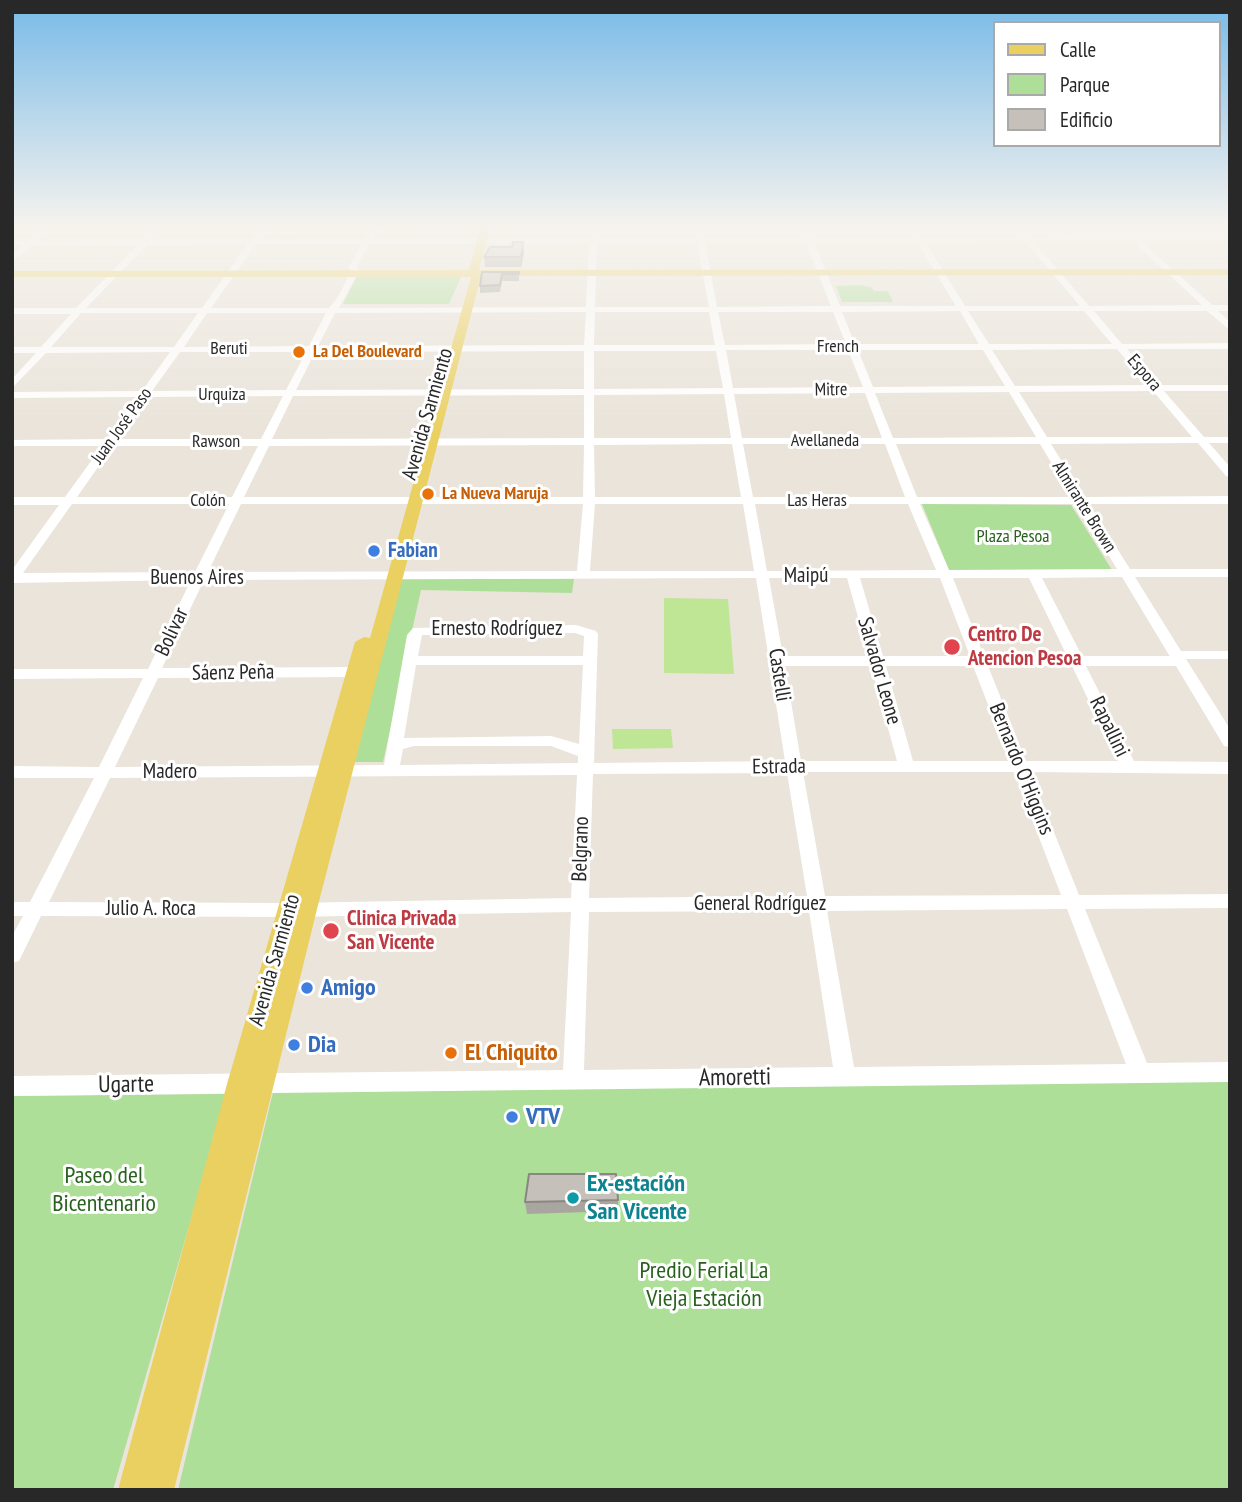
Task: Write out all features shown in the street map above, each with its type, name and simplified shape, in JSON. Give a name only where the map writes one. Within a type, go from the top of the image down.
[{"type":"main road","name":"Avenida Sarmiento","points":[[135,1490],[250,1083],[438,393],[468,294]]},
{"type":"main road","name":"Avenida Sarmiento","points":[[157,1490],[224,1238],[250,1083]]},
{"type":"street","points":[[12,385],[95,294]]},
{"type":"street","name":"Juan José Paso","points":[[13,577],[216,294]]},
{"type":"street","name":"Bolívar","points":[[12,955],[104,773],[234,500],[339,294]]},
{"type":"street","points":[[583,576],[589,501],[588,391],[592,294]]},
{"type":"street","name":"Castelli","points":[[712,294],[777,661],[845,1076]]},
{"type":"street","name":"Bernardo O'Higgins","points":[[832,294],[1140,1072]]},
{"type":"street","name":"Almirante Brown","points":[[952,294],[1230,742]]},
{"type":"street","name":"Espora","points":[[1076,294],[1230,474]]},
{"type":"street","points":[[1194,294],[1230,327]]},
{"type":"street","points":[[12,309],[1230,306]]},
{"type":"street","name":"French","points":[[451,348],[1230,346]]},
{"type":"street","name":"Beruti","points":[[12,350],[451,348]]},
{"type":"street","name":"Mitre","points":[[438,393],[1230,388]]},
{"type":"street","name":"Urquiza","points":[[12,395],[438,393]]},
{"type":"street","name":"Avellaneda","points":[[426,441],[1230,440]]},
{"type":"street","name":"Rawson","points":[[12,443],[426,441]]},
{"type":"street","name":"Las Heras","points":[[410,500],[1230,500]]},
{"type":"street","name":"Colón","points":[[12,501],[410,500]]},
{"type":"street","name":"Maipú","points":[[389,577],[1230,573]]},
{"type":"street","name":"Rapallini","points":[[1034,574],[1128,766]]},
{"type":"street","name":"Salvador Leone","points":[[853,575],[907,767]]},
{"type":"street","name":"Buenos Aires","points":[[13,577],[389,577]]},
{"type":"street","name":"Ernesto Rodríguez","points":[[410,661],[414,635],[418,631],[576,629]]},
{"type":"street","name":"Belgrano","points":[[573,1080],[584,762],[591,660],[591,634],[576,629]]},
{"type":"street","points":[[777,661],[1076,660],[1230,655]]},
{"type":"street","points":[[391,771],[410,661],[591,660]]},
{"type":"street","name":"Sáenz Peña","points":[[12,674],[363,672]]},
{"type":"street","points":[[395,745],[414,741],[551,741],[575,747],[584,762]]},
{"type":"street","name":"Estrada","points":[[336,771],[584,762],[793,767],[1230,768]]},
{"type":"street","name":"Madero","points":[[12,772],[336,771]]},
{"type":"street","name":"General Rodríguez","points":[[298,909],[1230,901]]},
{"type":"street","name":"Julio A. Roca","points":[[12,909],[298,909]]},
{"type":"street","name":"Amoretti","points":[[250,1083],[1230,1072]]},
{"type":"street","name":"Ugarte","points":[[12,1086],[250,1083]]},
{"type":"green space","points":[[348,294],[453,294],[449,304],[343,304]]},
{"type":"green space","points":[[839,294],[889,294],[893,302],[842,302]]},
{"type":"green space","name":"Plaza Pesoa","points":[[922,504],[1071,505],[1112,570],[949,570]]},
{"type":"green space","points":[[399,579],[574,579],[572,593],[421,590],[383,762],[352,762]]},
{"type":"green space","points":[[664,598],[728,599],[734,674],[664,673]]},
{"type":"green space","points":[[612,729],[671,729],[673,748],[613,749]]},
{"type":"green space","name":"Predio Ferial La Vieja Estación","points":[[1230,1080],[1230,1490],[178,1490],[274,1088]]},
{"type":"green space","name":"Paseo del Bicentenario","points":[[227,1094],[113,1490],[12,1490],[12,1096]]},
{"type":"building","points":[[529,1174],[616,1174],[618,1200],[525,1202]]},
{"type":"place","name":"La Del Boulevard","points":[[299,352]]},
{"type":"place","name":"La Nueva Maruja","points":[[428,494]]},
{"type":"place","name":"Fabian","points":[[374,551]]},
{"type":"place","name":"Centro De Atencion Pesoa","points":[[952,647]]},
{"type":"place","name":"Clinica Privada San Vicente","points":[[331,931]]},
{"type":"place","name":"Amigo","points":[[307,988]]},
{"type":"place","name":"Dia","points":[[294,1045]]},
{"type":"place","name":"El Chiquito","points":[[451,1053]]},
{"type":"place","name":"VTV","points":[[512,1117]]},
{"type":"place","name":"Ex-estación San Vicente","points":[[573,1198]]}]
